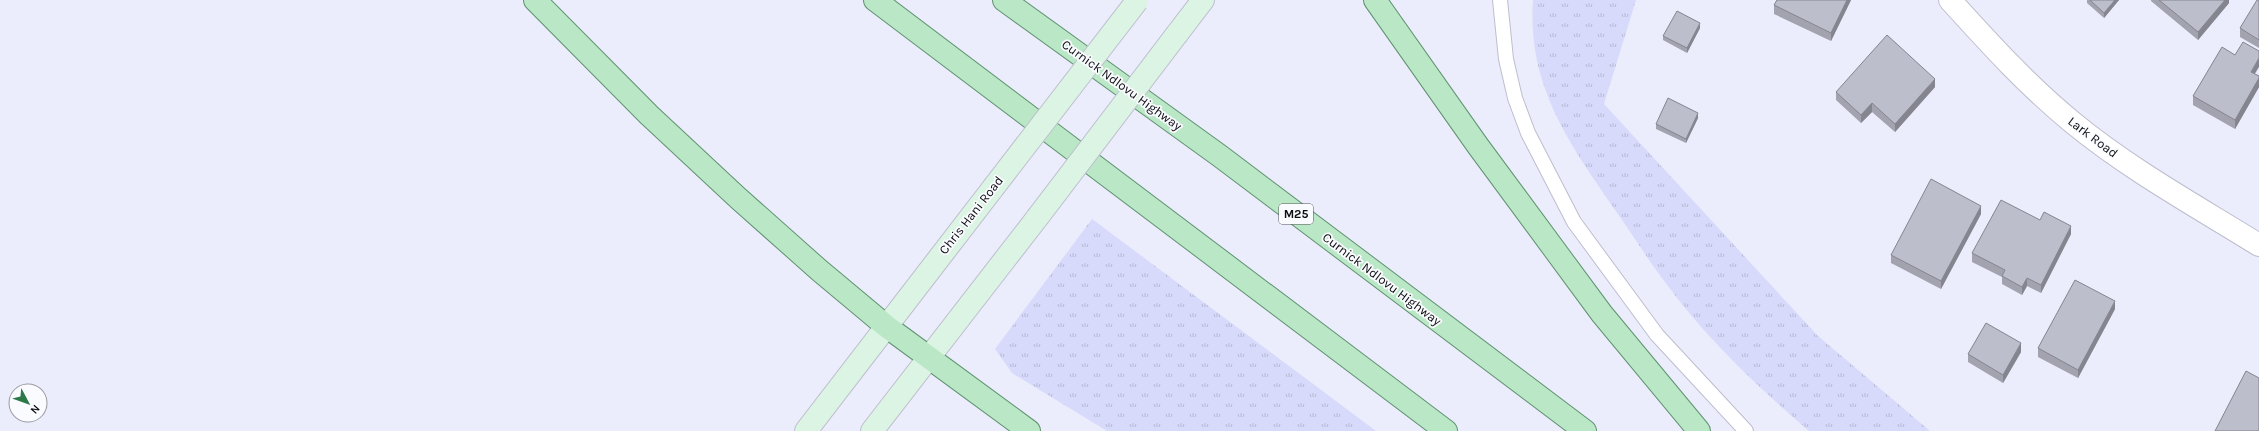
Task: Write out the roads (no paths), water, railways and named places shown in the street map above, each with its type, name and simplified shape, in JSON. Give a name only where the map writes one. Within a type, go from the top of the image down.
[{"type":"main road","points":[[535,0],[649,115],[738,198],[886,326],[1029,431]]},
{"type":"main road","points":[[875,0],[1446,431]]},
{"type":"main road","name":"Curnick Ndlovu Highway","points":[[1004,0],[1220,156],[1585,431]]},
{"type":"main road","name":"Chris Hani Road","points":[[809,426],[1137,0]]},
{"type":"main road","points":[[872,431],[1203,0]]},
{"type":"main road","points":[[1375,0],[1478,146],[1602,314],[1699,431]]},
{"type":"street","name":"Lark Road","points":[[1950,0],[2015,71],[2072,123],[2137,169],[2259,245]]},
{"type":"lane","points":[[1500,0],[1506,59],[1515,98],[1528,133],[1574,222],[1657,335],[1746,431]]}]
